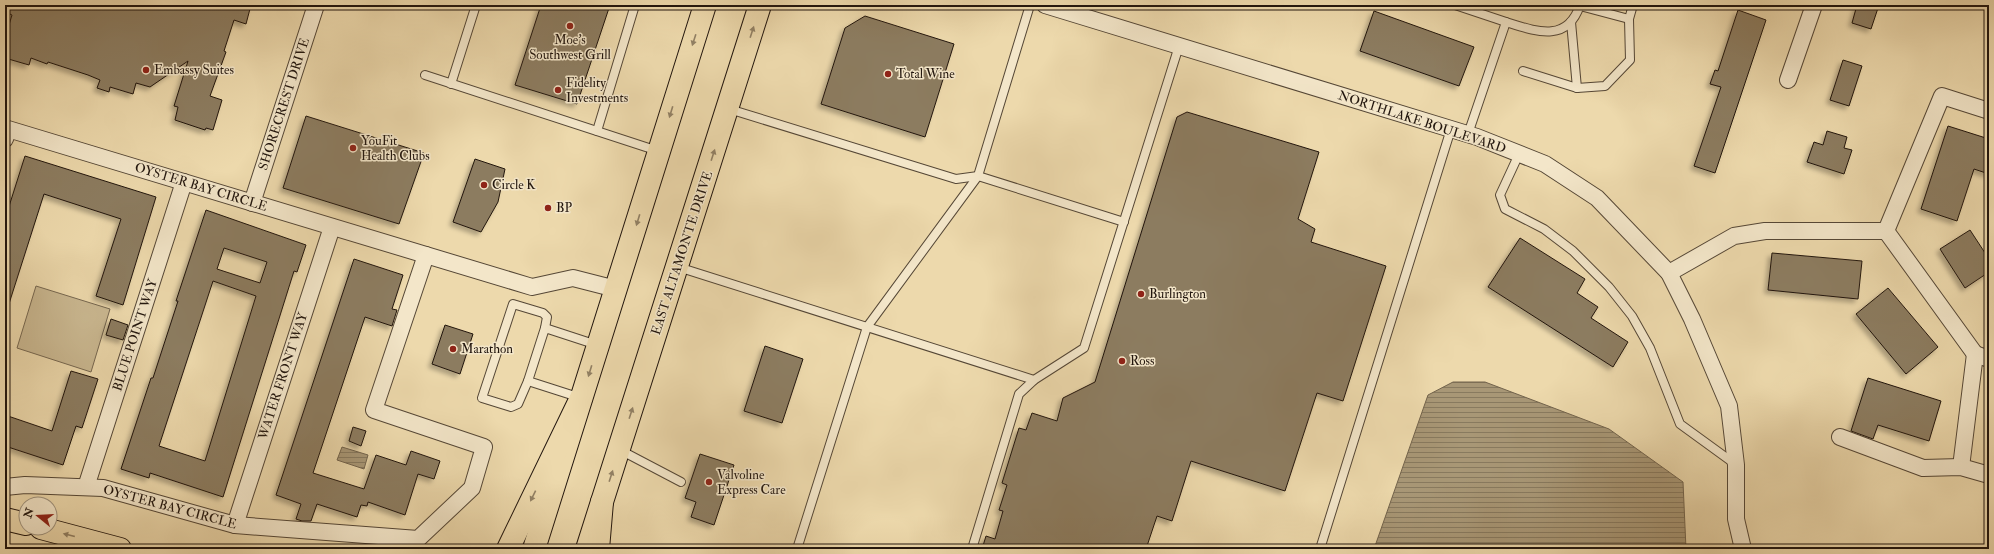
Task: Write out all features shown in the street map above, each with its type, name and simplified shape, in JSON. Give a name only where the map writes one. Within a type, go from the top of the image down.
[{"type":"main road","points":[[534,549],[705,5]]},
{"type":"main road","name":"EAST ALTAMONTE DRIVE","points":[[602,502],[760,5]]},
{"type":"main road","points":[[508,549],[581,398]]},
{"type":"main road","points":[[587,549],[602,502]]},
{"type":"main road","points":[[598,549],[602,502]]},
{"type":"main road","points":[[5,519],[18,522]]},
{"type":"main road","points":[[58,533],[120,549]]},
{"type":"street","name":"SHORECREST DRIVE","points":[[252,203],[316,5]]},
{"type":"street","name":"NORTHLAKE BOULEVARD","points":[[1045,5],[1468,134],[1545,164],[1597,198],[1669,273],[1692,319],[1729,406],[1736,465],[1736,518],[1743,549]]},
{"type":"street","points":[[1788,80],[1814,5]]},
{"type":"street","points":[[1886,231],[1942,96],[1989,111]]},
{"type":"street","name":"OYSTER BAY CIRCLE","points":[[5,139],[8,130],[532,287],[573,278],[616,289]]},
{"type":"street","name":"BLUE POINT WAY","points":[[86,487],[184,182]]},
{"type":"street","name":"WATER FRONT WAY","points":[[235,525],[332,227]]},
{"type":"street","points":[[1669,273],[1734,236],[1765,231],[1886,231]]},
{"type":"street","points":[[1886,231],[1982,357],[1961,467]]},
{"type":"street","name":"OYSTER BAY CIRCLE","points":[[5,487],[25,485],[103,488],[235,525],[418,539],[472,488],[484,447],[374,410],[426,255]]},
{"type":"street","points":[[1840,437],[1923,468],[1961,467],[1989,475]]},
{"type":"lane","points":[[451,84],[476,5]]},
{"type":"lane","points":[[597,131],[635,5]]},
{"type":"lane","points":[[797,549],[867,327],[978,176],[1030,5]]},
{"type":"lane","points":[[1455,5],[1540,32],[1560,30],[1571,22],[1580,5],[1629,19]]},
{"type":"lane","points":[[1523,71],[1577,88],[1605,86],[1630,60],[1629,19],[1633,5]]},
{"type":"lane","points":[[1468,134],[1506,22]]},
{"type":"lane","points":[[1571,22],[1577,88]]},
{"type":"lane","points":[[972,549],[1019,394],[1034,380],[1084,348],[1179,46]]},
{"type":"lane","points":[[425,75],[659,151]]},
{"type":"lane","points":[[728,109],[956,179],[978,176],[1124,222]]},
{"type":"lane","points":[[1320,549],[1451,129]]},
{"type":"lane","points":[[1518,154],[1500,195],[1505,209],[1544,229],[1573,251],[1609,287],[1632,316],[1650,348],[1680,424],[1736,465]]},
{"type":"lane","points":[[677,267],[1034,380]]},
{"type":"lane","points":[[513,304],[542,313],[546,317],[545,328],[528,381],[518,404],[511,407],[482,398],[513,304]]},
{"type":"lane","points":[[545,328],[598,345]]},
{"type":"lane","points":[[528,381],[581,398]]},
{"type":"lane","points":[[619,450],[681,482]]},
{"type":"shaded area","points":[[36,286],[110,309],[91,372],[17,348]]},
{"type":"shaded area","points":[[1453,382],[1485,382],[1609,429],[1683,482],[1686,549],[1374,549],[1428,395]]},
{"type":"shaded area","points":[[342,447],[368,455],[364,469],[337,460]]},
{"type":"building","name":"Embassy Suites","points":[[5,5],[251,5],[246,24],[234,20],[224,51],[226,52],[210,96],[222,100],[213,130],[206,128],[205,130],[175,120],[178,107],[174,106],[188,61],[150,87],[136,83],[133,94],[110,87],[109,92],[97,88],[100,80],[88,75],[31,58],[29,65],[5,58],[5,38],[12,15],[5,12]]},
{"type":"building","points":[[541,5],[610,5],[577,104],[515,85]]},
{"type":"building","points":[[1857,5],[1879,5],[1871,29],[1852,23]]},
{"type":"building","points":[[1738,10],[1766,20],[1715,173],[1694,166],[1721,87],[1710,84],[1715,70],[1718,71]]},
{"type":"building","points":[[1374,11],[1474,47],[1459,86],[1360,51]]},
{"type":"building","name":"Total Wine","points":[[865,16],[954,44],[925,137],[821,104],[845,28]]},
{"type":"building","points":[[1843,60],[1862,66],[1849,106],[1830,100]]},
{"type":"building","points":[[1187,112],[1319,152],[1298,219],[1315,229],[1311,242],[1386,266],[1343,401],[1317,393],[1285,491],[1191,461],[1172,521],[1157,516],[1146,549],[982,549],[986,536],[995,539],[1003,511],[999,510],[1007,485],[1002,483],[1019,428],[1026,430],[1032,413],[1057,421],[1063,398],[1095,382],[1177,117]]},
{"type":"building","points":[[306,116],[424,153],[399,224],[283,188]]},
{"type":"building","points":[[1948,126],[1989,139],[1989,174],[1974,169],[1957,221],[1921,209]]},
{"type":"building","points":[[1827,131],[1847,137],[1844,148],[1852,150],[1844,174],[1807,162],[1814,142],[1823,145]]},
{"type":"building","points":[[25,156],[156,197],[123,305],[96,296],[121,219],[44,194],[7,310],[5,310],[5,219]]},
{"type":"building","name":"Circle K","points":[[475,159],[505,169],[498,202],[481,232],[453,222]]},
{"type":"building","points":[[206,210],[306,245],[297,272],[294,271],[223,497],[150,473],[149,478],[121,469],[151,378],[153,378],[178,301],[176,301]],"holes":[[[224,248],[267,262],[260,283],[217,269]],[[213,281],[256,296],[205,461],[159,446]]]},
{"type":"building","points":[[1970,230],[1989,259],[1989,272],[1965,288],[1940,249]]},
{"type":"building","points":[[1520,238],[1585,279],[1577,293],[1598,307],[1591,318],[1628,342],[1613,367],[1488,287]]},
{"type":"building","points":[[1772,253],[1862,261],[1858,299],[1768,290]]},
{"type":"building","points":[[354,259],[403,275],[392,309],[397,310],[392,326],[365,317],[313,473],[364,489],[376,455],[406,465],[411,451],[440,461],[434,479],[418,474],[405,515],[368,502],[367,506],[361,505],[357,517],[317,504],[311,521],[302,521],[296,519],[301,504],[276,495]]},
{"type":"building","points":[[1888,288],[1938,347],[1906,374],[1856,314]]},
{"type":"building","points":[[111,319],[128,325],[123,340],[106,335]]},
{"type":"building","name":"Marathon","points":[[445,325],[473,334],[460,374],[432,364]]},
{"type":"building","points":[[765,346],[803,359],[782,423],[744,411]]},
{"type":"building","points":[[71,371],[98,379],[82,428],[76,426],[63,465],[5,446],[5,415],[52,431]]},
{"type":"building","points":[[1868,378],[1941,401],[1929,441],[1878,425],[1873,439],[1851,431]]},
{"type":"building","points":[[353,427],[366,431],[361,446],[349,441]]},
{"type":"building","name":"Valvoline Express Care","points":[[700,454],[734,465],[714,525],[691,517],[696,502],[685,498]]},
{"type":"place","name":"Moe's Southwest Grill","points":[[570,26]]},
{"type":"place","name":"Embassy Suites","points":[[146,70]]},
{"type":"place","name":"Total Wine","points":[[888,74]]},
{"type":"place","name":"Fidelity Investments","points":[[558,90]]},
{"type":"place","name":"YouFit Health Clubs","points":[[353,148]]},
{"type":"place","name":"Circle K","points":[[484,185]]},
{"type":"place","name":"BP","points":[[548,208]]},
{"type":"place","name":"Burlington","points":[[1141,294]]},
{"type":"place","name":"Marathon","points":[[453,349]]},
{"type":"place","name":"Ross","points":[[1122,361]]},
{"type":"place","name":"Valvoline Express Care","points":[[709,482]]}]
